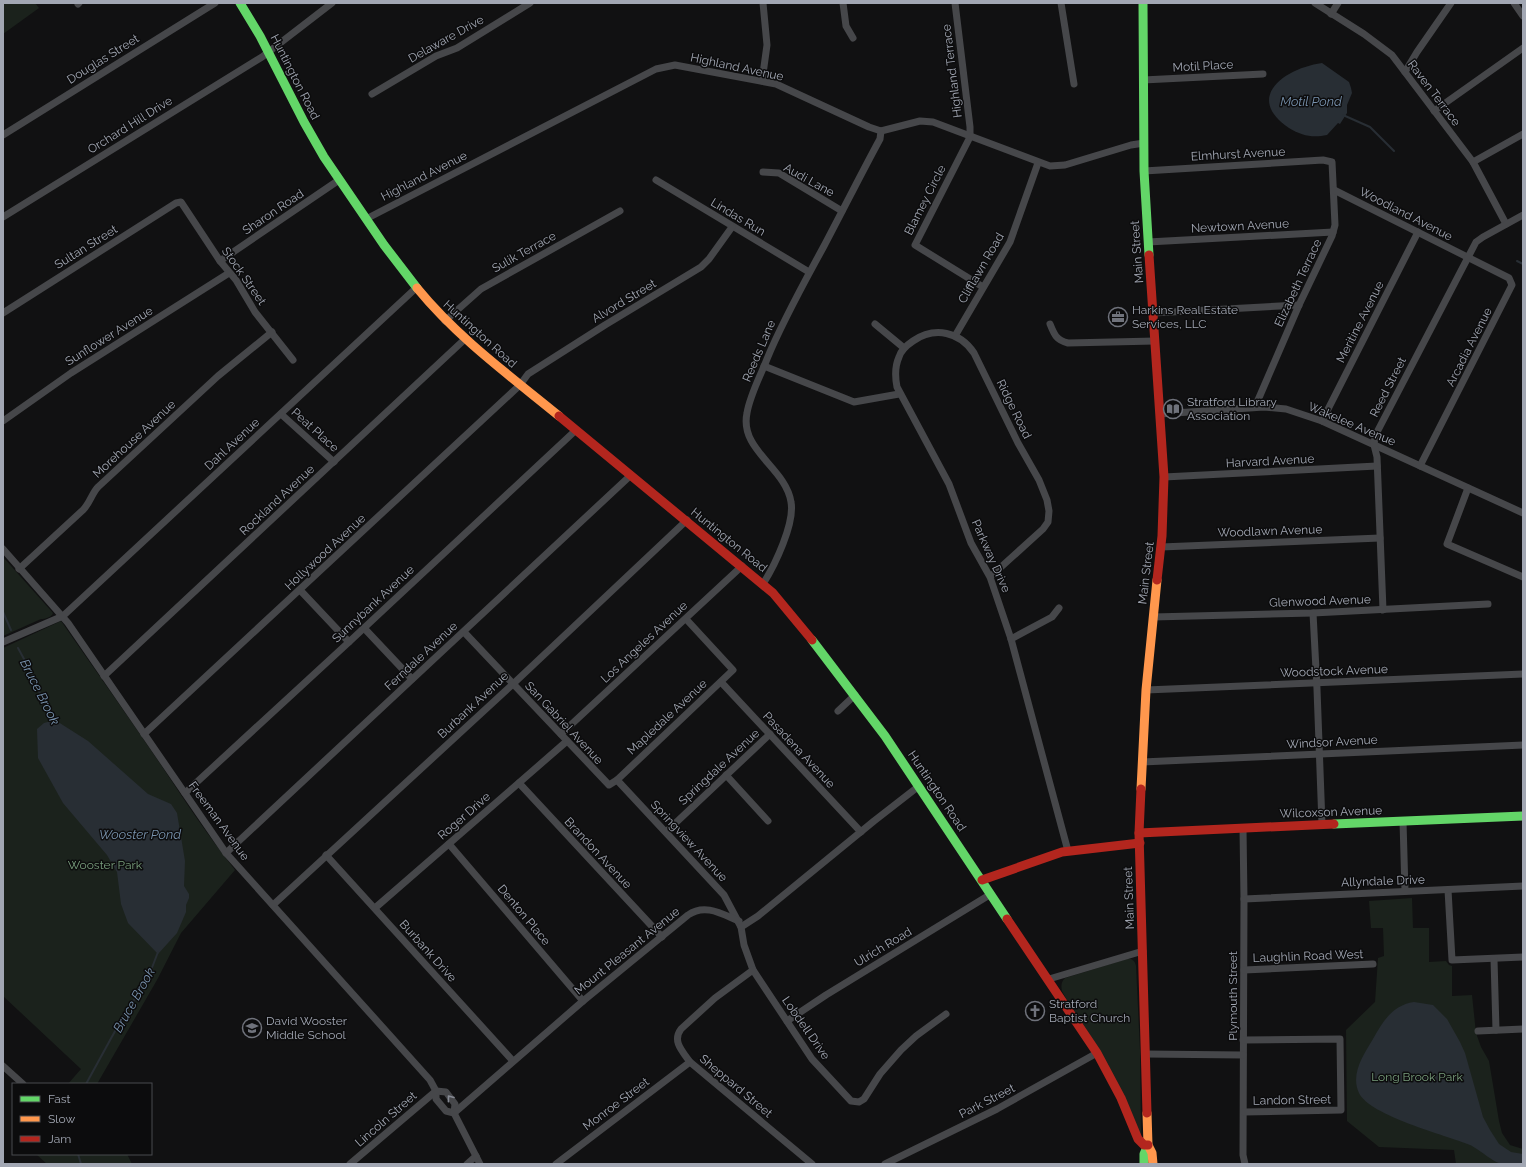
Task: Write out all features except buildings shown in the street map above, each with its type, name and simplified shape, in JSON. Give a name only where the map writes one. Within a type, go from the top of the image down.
[{"type":"main road","name":"Huntington Road","points":[[240,3],[269,52],[314,140],[339,180],[392,257],[416,288],[446,321],[465,339],[742,566],[763,584],[794,618],[855,695],[885,736],[1049,979],[1097,1053],[1121,1098],[1138,1139],[1144,1145],[1148,1145]]},
{"type":"main road","name":"Main Street","points":[[1143,3],[1144,170],[1164,477],[1164,519],[1146,690],[1139,833],[1148,1145],[1152,1153],[1153,1164]]},
{"type":"main road","name":"Wilcoxson Avenue","points":[[1139,833],[1523,816]]},
{"type":"main road","points":[[982,880],[1054,854],[1140,843]]},
{"type":"main road","name":"Main Street","points":[[1144,1164],[1144,1154],[1148,1145]]},
{"type":"street","name":"Douglas Street","points":[[3,135],[215,3]]},
{"type":"street","name":"Orchard Hill Drive","points":[[3,217],[269,52],[332,3]]},
{"type":"street","name":"Delaware Drive","points":[[372,94],[436,56],[456,48],[530,3]]},
{"type":"street","points":[[762,81],[767,45],[763,3]]},
{"type":"street","points":[[843,3],[846,26],[853,38]]},
{"type":"street","name":"Highland Terrace","points":[[955,3],[970,137]]},
{"type":"street","points":[[1061,3],[1074,84]]},
{"type":"street","name":"Raven Terrace","points":[[1314,3],[1370,38],[1392,55],[1473,162],[1506,224]]},
{"type":"street","points":[[1331,14],[1338,3]]},
{"type":"street","points":[[1405,72],[1451,3]]},
{"type":"street","points":[[1514,3],[1523,16]]},
{"type":"street","points":[[1434,111],[1523,48]]},
{"type":"street","name":"Highland Avenue","points":[[366,219],[656,69],[675,65],[762,81],[788,89],[869,127],[881,130]]},
{"type":"street","name":"Motil Place","points":[[1143,80],[1263,74]]},
{"type":"street","points":[[881,130],[920,121],[927,121],[1038,163],[1054,167],[1144,143]]},
{"type":"street","name":"Reeds Lane","points":[[763,584],[770,573],[783,542],[792,517],[792,508],[786,486],[749,438],[746,428],[747,413],[764,366],[793,301],[880,138],[881,130]]},
{"type":"street","points":[[1473,162],[1523,134]]},
{"type":"street","name":"Blamey Circle","points":[[970,137],[915,245],[983,287]]},
{"type":"street","name":"Elmhurst Avenue","points":[[1144,170],[1323,160],[1332,162]]},
{"type":"street","name":"Elizabeth Terrace","points":[[1255,407],[1299,305],[1333,232],[1335,225],[1332,162]]},
{"type":"street","name":"Clifflawn Road","points":[[955,336],[1010,242],[1038,163]]},
{"type":"street","name":"Audi Lane","points":[[763,172],[779,173],[842,211]]},
{"type":"street","name":"Sharon Road","points":[[220,261],[339,180]]},
{"type":"street","name":"Lindas Run","points":[[656,180],[809,272]]},
{"type":"street","name":"Woodland Avenue","points":[[1334,190],[1468,257]]},
{"type":"street","name":"Stock Street","points":[[181,202],[255,312],[294,360]]},
{"type":"street","name":"Sultan Street","points":[[3,313],[176,203],[181,202]]},
{"type":"street","name":"Sulik Terrace","points":[[446,321],[482,289],[620,211]]},
{"type":"street","name":"Reed Street","points":[[1383,610],[1377,466],[1374,445],[1376,436],[1478,240],[1523,215]]},
{"type":"street","name":"Alvord Street","points":[[520,385],[528,374],[701,267],[709,259],[732,227]]},
{"type":"street","name":"Newtown Avenue","points":[[1148,242],[1333,232]]},
{"type":"street","name":"Meritine Avenue","points":[[1322,421],[1418,232]]},
{"type":"street","name":"Arcadia Avenue","points":[[1420,466],[1512,285],[1509,278],[1468,257]]},
{"type":"street","name":"Sunflower Avenue","points":[[3,421],[71,373],[229,273]]},
{"type":"street","name":"Dahl Avenue","points":[[3,642],[63,616],[416,288]]},
{"type":"street","points":[[1153,313],[1299,305]]},
{"type":"street","points":[[875,324],[904,348]]},
{"type":"street","points":[[1050,324],[1055,337],[1062,342],[1068,343],[1155,341]]},
{"type":"street","name":"Morehouse Avenue","points":[[19,569],[83,510],[90,502],[94,491],[98,487],[218,376],[272,332]]},
{"type":"street","points":[[764,366],[851,401],[862,401],[899,394],[896,385],[896,369],[898,357],[904,348],[920,337],[931,333],[944,333],[955,336]]},
{"type":"street","name":"Ridge Road","points":[[955,336],[967,344],[974,353],[1015,436],[1039,480],[1049,506],[1049,518],[1043,529],[990,577]]},
{"type":"street","name":"Rockland Avenue","points":[[104,676],[465,339]]},
{"type":"street","name":"Hollywood Avenue","points":[[144,734],[520,385]]},
{"type":"street","name":"Parkway Drive","points":[[899,394],[949,484],[971,543],[990,577],[1011,639],[1042,749],[1068,851]]},
{"type":"street","name":"Wakelee Avenue","points":[[1160,414],[1255,407],[1286,409],[1322,421],[1522,511]]},
{"type":"street","name":"Peat Place","points":[[281,414],[334,462]]},
{"type":"street","name":"Sunnybank Avenue","points":[[185,793],[576,430]]},
{"type":"street","name":"Harvard Avenue","points":[[1164,477],[1377,466]]},
{"type":"street","name":"Ferndale Avenue","points":[[226,853],[631,475]]},
{"type":"street","points":[[1468,488],[1447,544],[1523,577]]},
{"type":"street","name":"Burbank Avenue","points":[[273,905],[513,684],[687,520]]},
{"type":"street","name":"Woodlawn Avenue","points":[[1161,547],[1380,538]]},
{"type":"street","name":"Freeman Avenue","points":[[3,549],[19,569],[63,616],[226,853],[430,1080],[436,1091],[436,1099],[446,1112],[454,1113]]},
{"type":"street","name":"Los Angeles Avenue","points":[[561,734],[742,566]]},
{"type":"street","points":[[300,590],[349,642]]},
{"type":"street","name":"Glenwood Avenue","points":[[1153,617],[1313,613],[1488,604]]},
{"type":"street","points":[[1011,639],[1052,617],[1059,608]]},
{"type":"street","points":[[1313,613],[1322,824]]},
{"type":"street","name":"Mapledale Avenue","points":[[617,780],[733,670],[686,619]]},
{"type":"street","points":[[364,628],[412,680]]},
{"type":"street","name":"San Gabriel Avenue","points":[[464,632],[561,734],[606,784],[611,785],[617,780]]},
{"type":"street","name":"Woodstock Avenue","points":[[1146,690],[1523,674]]},
{"type":"street","name":"Pasadena Avenue","points":[[721,682],[861,832]]},
{"type":"street","points":[[838,711],[855,695]]},
{"type":"street","name":"Springdale Avenue","points":[[666,832],[770,734]]},
{"type":"street","name":"Roger Drive","points":[[375,908],[567,741]]},
{"type":"street","name":"Windsor Avenue","points":[[1142,762],[1523,745]]},
{"type":"street","points":[[726,775],[768,821]]},
{"type":"street","name":"Springview Avenue","points":[[617,780],[724,895],[740,924]]},
{"type":"street","name":"Brandon Avenue","points":[[519,783],[662,937]]},
{"type":"street","points":[[740,924],[758,916],[919,786]]},
{"type":"street","points":[[1403,821],[1405,891]]},
{"type":"street","name":"Plymouth Street","points":[[1242,828],[1244,899],[1243,1156],[1245,1164]]},
{"type":"street","name":"Denton Place","points":[[449,844],[583,1001]]},
{"type":"street","name":"Burbank Drive","points":[[326,855],[513,1061]]},
{"type":"street","name":"Allyndale Drive","points":[[1244,899],[1523,886]]},
{"type":"street","points":[[1448,890],[1452,960],[1523,957]]},
{"type":"street","name":"Ulrich Road","points":[[787,1021],[826,995],[991,894]]},
{"type":"street","name":"Mount Pleasant Avenue","points":[[454,1113],[583,1001],[688,915],[698,909],[711,910],[740,924]]},
{"type":"street","name":"Lobdell Drive","points":[[740,924],[744,945],[752,970],[812,1059],[848,1099],[856,1102],[864,1099],[880,1074],[916,1036],[946,1014]]},
{"type":"street","points":[[1049,979],[1143,950]]},
{"type":"street","points":[[1494,959],[1496,1030]]},
{"type":"street","name":"Laughlin Road West","points":[[1244,970],[1372,964]]},
{"type":"street","name":"Sheppard Street","points":[[752,970],[715,998],[678,1033],[677,1042],[690,1062],[812,1164]]},
{"type":"street","points":[[1478,1031],[1523,1029]]},
{"type":"street","name":"Landon Street","points":[[1243,1040],[1340,1039],[1341,1110],[1244,1112]]},
{"type":"street","name":"Park Street","points":[[885,1164],[997,1109],[1097,1053]]},
{"type":"street","points":[[1145,1054],[1243,1055]]},
{"type":"street","name":"Monroe Street","points":[[556,1164],[690,1062]]},
{"type":"street","points":[[4,1068],[21,1083]]},
{"type":"street","name":"Freeman Avenue","points":[[436,1091],[446,1092],[455,1104],[454,1113],[480,1164]]},
{"type":"street","name":"Lincoln Street","points":[[350,1164],[436,1091]]},
{"type":"street","points":[[467,1164],[476,1156]]},
{"type":"green space","points":[[3,3],[35,3],[39,8],[3,34]]},
{"type":"green space","points":[[3,557],[53,613],[48,618],[41,619],[3,636]]},
{"type":"green space","name":"Wooster Park","points":[[61,621],[198,820],[235,870],[181,933],[157,980],[98,1083],[69,1083],[81,1069],[3,996],[3,648]]},
{"type":"green space","name":"Long Brook Park","points":[[1412,898],[1413,928],[1429,928],[1429,962],[1446,961],[1452,966],[1452,996],[1472,995],[1476,1033],[1481,1047],[1489,1061],[1502,1133],[1510,1145],[1523,1149],[1523,1164],[1456,1164],[1454,1150],[1379,1147],[1347,1121],[1346,1030],[1375,1002],[1378,958],[1384,956],[1383,928],[1371,928],[1369,901]]},
{"type":"green space","points":[[1127,959],[1133,960],[1136,966],[1140,1050],[1141,1135],[1061,987],[1065,978]]},
{"type":"green space","points":[[37,1155],[128,1155],[132,1164],[47,1164]]},
{"type":"water","name":"Motil Pond","points":[[1322,63],[1349,82],[1352,93],[1347,105],[1347,113],[1340,124],[1338,123],[1327,135],[1308,136],[1289,128],[1276,117],[1270,105],[1270,95],[1275,86],[1295,71]]},
{"type":"water","name":"Wooster Pond","points":[[55,720],[88,741],[148,794],[171,804],[177,813],[185,861],[184,886],[189,894],[189,898],[186,905],[186,912],[177,933],[158,954],[128,923],[121,904],[117,872],[107,855],[63,803],[38,758],[37,729],[44,723]]},
{"type":"water","points":[[1414,1002],[1433,1005],[1447,1019],[1465,1053],[1483,1117],[1499,1144],[1511,1152],[1523,1154],[1523,1164],[1499,1163],[1470,1145],[1393,1117],[1366,1101],[1359,1093],[1356,1079],[1359,1064],[1377,1032],[1394,1010]]},
{"type":"waterway","points":[[1343,115],[1370,127],[1394,151]]},
{"type":"waterway","points":[[1517,261],[1523,264]]},
{"type":"waterway","name":"Bruce Brook","points":[[3,612],[11,630]]},
{"type":"waterway","name":"Bruce Brook","points":[[18,648],[30,670],[41,696],[52,712],[56,722]]},
{"type":"waterway","name":"Bruce Brook","points":[[87,1083],[120,1022],[148,978],[158,952]]},
{"type":"waterway","name":"Bruce Brook","points":[[78,1155],[81,1164]]},
{"type":"traffic: fast","points":[[240,3],[260,36],[304,122],[324,157],[384,245],[417,288]]},
{"type":"traffic: fast","points":[[1143,3],[1144,171],[1149,255]]},
{"type":"traffic: fast","points":[[812,640],[885,736],[1007,919]]},
{"type":"traffic: fast","points":[[1334,824],[1523,816]]},
{"type":"traffic: fast","points":[[1144,1164],[1144,1154],[1148,1145]]},
{"type":"traffic: slow","points":[[417,288],[467,340],[559,416]]},
{"type":"traffic: slow","points":[[1141,789],[1146,690],[1157,580]]},
{"type":"traffic: slow","points":[[1147,1113],[1148,1145],[1152,1153],[1153,1164]]},
{"type":"traffic: jam","points":[[1149,255],[1164,477],[1162,536],[1157,580]]},
{"type":"traffic: jam","points":[[559,416],[773,593],[812,640]]},
{"type":"traffic: jam","points":[[1141,789],[1139,833],[1147,1113]]},
{"type":"traffic: jam","points":[[1139,833],[1334,824]]},
{"type":"traffic: jam","points":[[982,880],[1062,852],[1140,843]]},
{"type":"traffic: jam","points":[[1007,919],[1097,1053],[1121,1098],[1138,1139],[1144,1145],[1148,1145]]},
{"type":"place","name":"Harkins Real Estate Services, LLC","points":[[1118,317]]},
{"type":"place","name":"Stratford Library Association","points":[[1173,409]]},
{"type":"place","name":"Stratford Baptist Church","points":[[1035,1011]]},
{"type":"place","name":"David Wooster Middle School","points":[[252,1028]]}]
